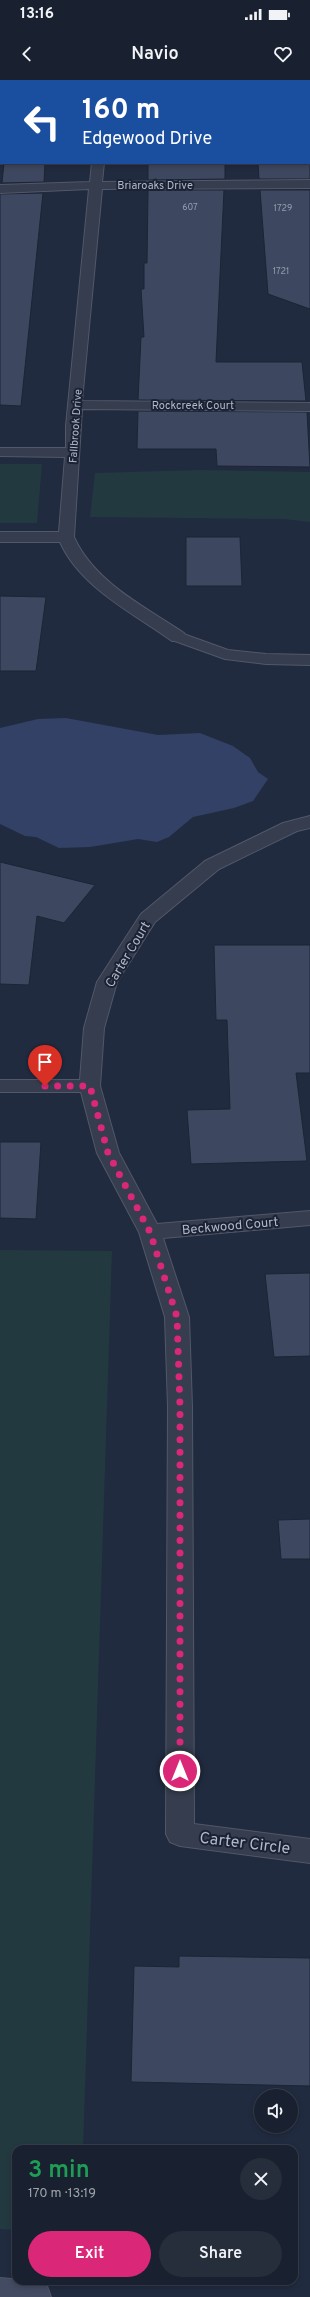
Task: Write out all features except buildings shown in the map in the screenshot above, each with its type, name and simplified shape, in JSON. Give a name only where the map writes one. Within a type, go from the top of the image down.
[{"type":"main road","points":[[0,2294],[35,2297]]},
{"type":"street","name":"Fallbrook Drive","points":[[98,164],[77,405],[73,426],[73,453],[66,537],[69,547],[78,561],[95,577],[178,637]]},
{"type":"street","name":"Briaroaks Drive","points":[[0,189],[95,185],[310,184]]},
{"type":"street","name":"Rockcreek Court","points":[[77,405],[310,407]]},
{"type":"street","points":[[0,452],[73,453]]},
{"type":"street","points":[[0,537],[66,537]]},
{"type":"street","name":"Carter Court","points":[[180,1834],[180,1407],[177,1317],[150,1232],[108,1153],[90,1086],[94,1028],[107,982],[148,918],[212,865],[290,827],[310,822]]},
{"type":"street","points":[[0,1086],[90,1086]]},
{"type":"street","name":"Beckwood Court","points":[[150,1232],[310,1218]]},
{"type":"street","name":"Carter Circle","points":[[180,1834],[310,1851]]},
{"type":"lane","points":[[178,637],[224,654],[266,659],[310,660]]},
{"type":"shaded area","points":[[0,464],[42,464],[37,523],[0,523]]},
{"type":"shaded area","points":[[200,470],[310,472],[310,522],[284,519],[90,517],[95,473]]},
{"type":"shaded area","points":[[0,1250],[112,1251],[83,2145],[12,2145],[12,2230],[0,2229]]},
{"type":"water","points":[[66,718],[158,735],[200,733],[233,746],[250,758],[258,772],[268,779],[253,801],[234,808],[193,817],[169,837],[157,842],[138,839],[90,847],[59,848],[36,837],[25,836],[0,824],[0,728],[38,719]]},
{"type":"route","points":[[45,1086],[90,1086],[108,1153],[150,1232],[177,1317],[180,1407],[180,1771]]}]
